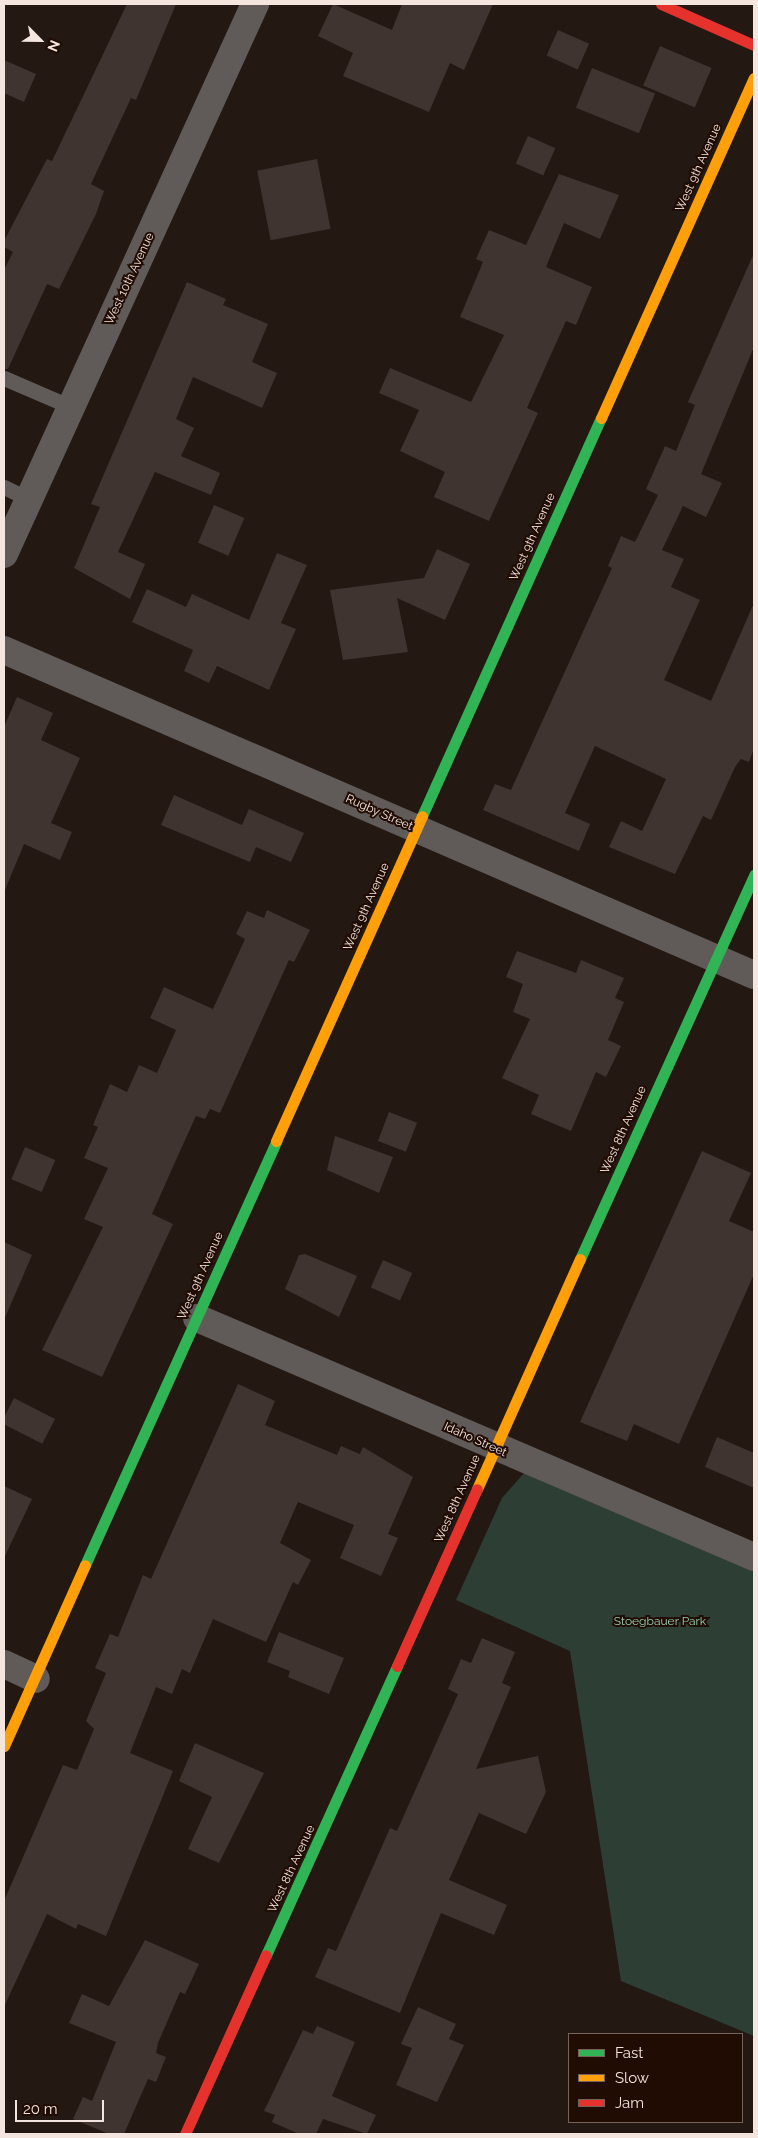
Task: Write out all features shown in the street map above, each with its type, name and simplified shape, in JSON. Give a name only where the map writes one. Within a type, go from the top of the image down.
[{"type":"main road","points":[[661,4],[754,45]]},
{"type":"main road","name":"West 9th Avenue","points":[[4,1746],[754,78]]},
{"type":"main road","name":"West 8th Avenue","points":[[185,2134],[754,875]]},
{"type":"street","name":"West 10th Avenue","points":[[4,554],[256,4]]},
{"type":"street","name":"Rugby Street","points":[[4,650],[754,975]]},
{"type":"street","name":"Idaho Street","points":[[197,1318],[496,1449],[754,1557]]},
{"type":"street","points":[[4,1664],[36,1678]]},
{"type":"lane","points":[[695,19],[702,4]]},
{"type":"lane","points":[[4,378],[71,407]]},
{"type":"lane","points":[[4,487],[29,499]]},
{"type":"green space","name":"Stoegbauer Park","points":[[532,1464],[754,1557],[754,2036],[621,1981],[570,1651],[456,1600],[502,1498]]},
{"type":"building","points":[[127,4],[176,4],[136,100],[131,98],[91,184],[104,191],[96,214],[59,289],[47,284],[8,369],[4,369],[4,270],[13,252],[4,247],[4,241],[47,159],[52,161]]},
{"type":"building","points":[[333,4],[392,30],[402,4],[493,4],[464,70],[450,63],[429,112],[343,76],[353,53],[318,36]]},
{"type":"building","points":[[558,30],[589,44],[578,69],[547,56]]},
{"type":"building","points":[[660,46],[712,68],[695,107],[643,86]]},
{"type":"building","points":[[4,60],[36,74],[24,102],[4,93]]},
{"type":"building","points":[[592,68],[655,93],[639,133],[576,108]]},
{"type":"building","points":[[528,136],[555,148],[543,176],[516,163]]},
{"type":"building","points":[[317,159],[331,229],[271,240],[257,171]]},
{"type":"building","points":[[559,174],[619,195],[600,239],[564,223],[546,267],[592,287],[576,325],[566,321],[527,408],[538,413],[489,521],[434,497],[445,472],[400,451],[419,410],[379,393],[390,368],[471,402],[504,335],[460,317],[483,262],[476,259],[489,230],[526,245]]},
{"type":"building","points":[[754,253],[754,347],[701,474],[722,483],[706,517],[683,506],[662,550],[684,559],[671,587],[700,600],[664,680],[711,701],[754,603],[754,748],[749,762],[741,759],[735,767],[711,820],[703,816],[675,874],[609,847],[621,821],[642,831],[666,779],[595,746],[565,813],[590,824],[579,851],[483,810],[495,784],[511,790],[612,568],[608,566],[621,536],[635,542],[658,495],[646,489],[665,446],[676,451],[695,405],[688,402]]},
{"type":"building","points":[[187,282],[226,299],[223,305],[268,324],[252,362],[277,373],[262,408],[193,377],[176,419],[194,428],[181,456],[220,473],[211,495],[155,472],[118,552],[145,564],[130,599],[74,568],[100,507],[91,504]]},
{"type":"building","points":[[214,505],[244,518],[228,556],[198,543]]},
{"type":"building","points":[[437,549],[470,564],[445,620],[397,598],[408,652],[343,660],[330,590],[424,578]]},
{"type":"building","points":[[277,553],[307,565],[281,623],[296,629],[269,690],[217,666],[209,683],[184,671],[193,650],[132,622],[147,589],[186,607],[192,594],[249,620]]},
{"type":"building","points":[[17,697],[53,713],[41,740],[80,758],[51,823],[72,832],[60,860],[24,844],[5,890],[4,727]]},
{"type":"building","points":[[174,795],[242,825],[249,809],[304,833],[291,862],[256,847],[250,862],[161,825]]},
{"type":"building","points":[[267,910],[310,930],[294,962],[289,960],[220,1113],[210,1109],[205,1119],[196,1116],[152,1214],[173,1224],[102,1377],[42,1350],[103,1227],[84,1219],[108,1168],[84,1158],[98,1127],[93,1125],[110,1084],[127,1092],[139,1065],[157,1073],[176,1030],[150,1018],[164,987],[213,1009],[245,939],[236,934],[247,911],[264,918]]},
{"type":"building","points":[[517,951],[576,973],[581,960],[624,978],[615,998],[624,1002],[608,1040],[621,1046],[606,1077],[596,1072],[571,1131],[531,1114],[539,1095],[502,1078],[530,1019],[513,1012],[523,984],[506,977]]},
{"type":"building","points":[[389,1112],[417,1123],[406,1152],[378,1141]]},
{"type":"building","points":[[335,1136],[393,1157],[379,1193],[327,1170]]},
{"type":"building","points":[[25,1147],[55,1160],[42,1192],[11,1179]]},
{"type":"building","points":[[702,1151],[751,1173],[729,1221],[754,1232],[754,1274],[679,1444],[634,1424],[627,1441],[580,1422]]},
{"type":"building","points":[[4,1242],[32,1255],[4,1320]]},
{"type":"building","points":[[305,1254],[357,1276],[339,1317],[285,1289],[299,1255]]},
{"type":"building","points":[[383,1260],[412,1273],[400,1300],[371,1287]]},
{"type":"building","points":[[238,1384],[275,1401],[265,1425],[337,1455],[341,1446],[360,1454],[363,1447],[413,1477],[388,1534],[398,1538],[381,1576],[340,1558],[354,1525],[298,1502],[280,1543],[311,1560],[298,1585],[293,1582],[266,1642],[213,1619],[190,1673],[182,1669],[172,1694],[156,1687],[130,1753],[173,1771],[106,1936],[78,1924],[76,1929],[47,1914],[4,2007],[4,1901],[63,1765],[77,1770],[94,1729],[86,1721],[106,1673],[95,1668],[110,1634],[118,1637],[143,1575],[151,1579]]},
{"type":"building","points":[[14,1398],[55,1419],[42,1444],[4,1424],[4,1418]]},
{"type":"building","points":[[717,1437],[754,1453],[754,1488],[705,1467]]},
{"type":"building","points":[[4,1486],[32,1499],[4,1558]]},
{"type":"building","points":[[279,1632],[344,1658],[329,1694],[288,1677],[290,1671],[267,1662]]},
{"type":"building","points":[[482,1638],[515,1652],[502,1683],[511,1687],[476,1769],[538,1756],[546,1792],[526,1834],[479,1813],[449,1880],[507,1905],[494,1935],[441,1913],[400,2013],[315,1977],[328,1948],[336,1951],[390,1828],[397,1831],[458,1694],[448,1689],[461,1659],[471,1663]]},
{"type":"building","points":[[195,1743],[264,1773],[219,1863],[188,1849],[212,1797],[179,1781]]},
{"type":"building","points":[[145,1940],[199,1964],[185,1994],[180,1992],[158,2043],[156,2053],[166,2057],[156,2082],[148,2079],[124,2134],[109,2134],[73,2119],[83,2097],[92,2101],[116,2042],[69,2023],[82,1994],[109,2006]]},
{"type":"building","points":[[418,2007],[456,2024],[449,2039],[464,2045],[437,2102],[396,2085],[412,2048],[401,2044]]},
{"type":"building","points":[[317,2026],[355,2042],[332,2096],[376,2115],[367,2134],[323,2119],[316,2134],[299,2134],[272,2122],[275,2115],[264,2111],[303,2030],[313,2034]]},
{"type":"traffic: fast","points":[[422,816],[601,418]]},
{"type":"traffic: fast","points":[[580,1259],[754,875]]},
{"type":"traffic: fast","points":[[85,1565],[276,1141]]},
{"type":"traffic: fast","points":[[266,1955],[397,1666]]},
{"type":"traffic: slow","points":[[601,418],[754,78]]},
{"type":"traffic: slow","points":[[276,1141],[422,816]]},
{"type":"traffic: slow","points":[[477,1489],[580,1259]]},
{"type":"traffic: slow","points":[[4,1746],[85,1565]]},
{"type":"traffic: jam","points":[[661,4],[754,45]]},
{"type":"traffic: jam","points":[[397,1666],[477,1489]]},
{"type":"traffic: jam","points":[[185,2134],[266,1955]]}]
